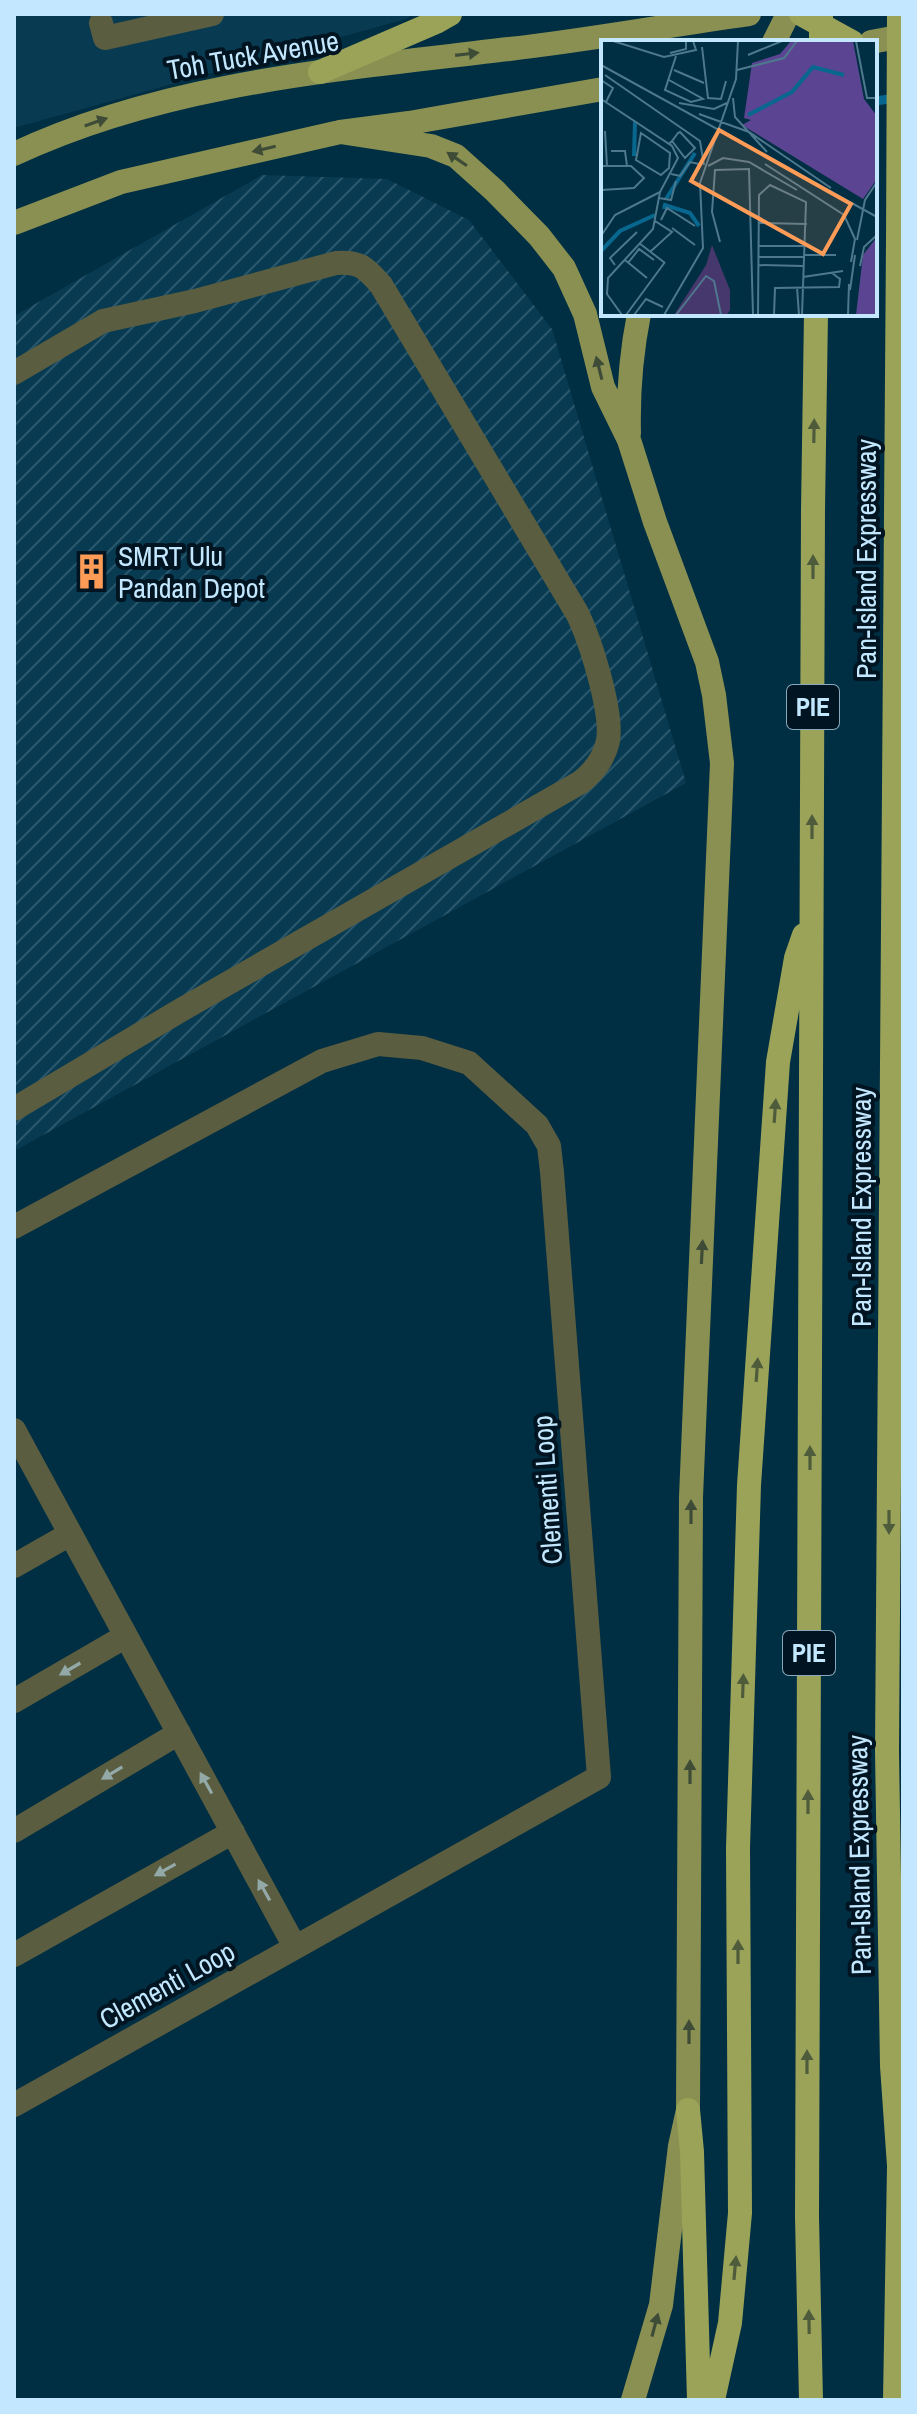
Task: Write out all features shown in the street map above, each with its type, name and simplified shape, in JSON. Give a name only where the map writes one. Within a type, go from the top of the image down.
[{"type":"highway","points":[[320,72],[450,14]]},
{"type":"highway","points":[[801,14],[848,40]]},
{"type":"highway","points":[[821,14],[821,40]]},
{"type":"highway","name":"Pan-Island Expressway","points":[[895,2400],[899,2166],[892,2066],[887,1751],[901,14]]},
{"type":"highway","name":"Pan-Island Expressway","points":[[811,2400],[807,2185],[816,316]]},
{"type":"highway","points":[[713,2400],[730,2323],[740,2213],[738,1848],[749,1485],[778,1062],[796,958],[812,905]]},
{"type":"highway","points":[[688,2110],[692,2152],[699,2400]]},
{"type":"highway","points":[[899,2166],[903,2134]]},
{"type":"main road","name":"Toh Tuck Avenue","points":[[14,154],[153,103],[320,72],[523,48],[749,14]]},
{"type":"main road","points":[[775,40],[788,14]]},
{"type":"main road","points":[[877,41],[903,36]]},
{"type":"main road","points":[[14,223],[121,182],[340,132],[601,89]]},
{"type":"main road","points":[[340,132],[431,146],[456,156],[539,236],[564,268],[585,314],[603,387],[629,440],[655,522],[707,662],[719,726],[722,763],[719,883],[691,1497],[688,2110],[680,2146],[661,2305],[633,2400]]},
{"type":"main road","points":[[629,440],[629,379],[639,316]]},
{"type":"street","points":[[101,23],[105,38],[212,14]]},
{"type":"street","points":[[14,373],[103,321],[195,301],[336,263],[362,265],[381,285],[577,613],[592,647],[608,720],[608,740],[603,757],[594,772],[581,782],[14,1109]]},
{"type":"street","name":"Clementi Loop","points":[[14,1227],[322,1061],[378,1044],[422,1048],[469,1063],[537,1125],[549,1146],[599,1777],[14,2105]]},
{"type":"street","points":[[17,1444],[70,1534],[295,1947]]},
{"type":"street","points":[[14,1566],[70,1534]]},
{"type":"street","points":[[14,1701],[126,1636]]},
{"type":"street","points":[[14,1831],[179,1733]]},
{"type":"street","points":[[14,1955],[233,1832]]},
{"type":"shaded area","points":[[14,14],[413,14],[406,19],[14,128]]},
{"type":"shaded area","points":[[262,175],[387,179],[469,220],[552,329],[686,783],[14,1151],[14,316]]},
{"type":"waterway","points":[[877,101],[896,98]]},
{"type":"place","name":"SMRT Ulu Pandan Depot","points":[[92,572]]}]
